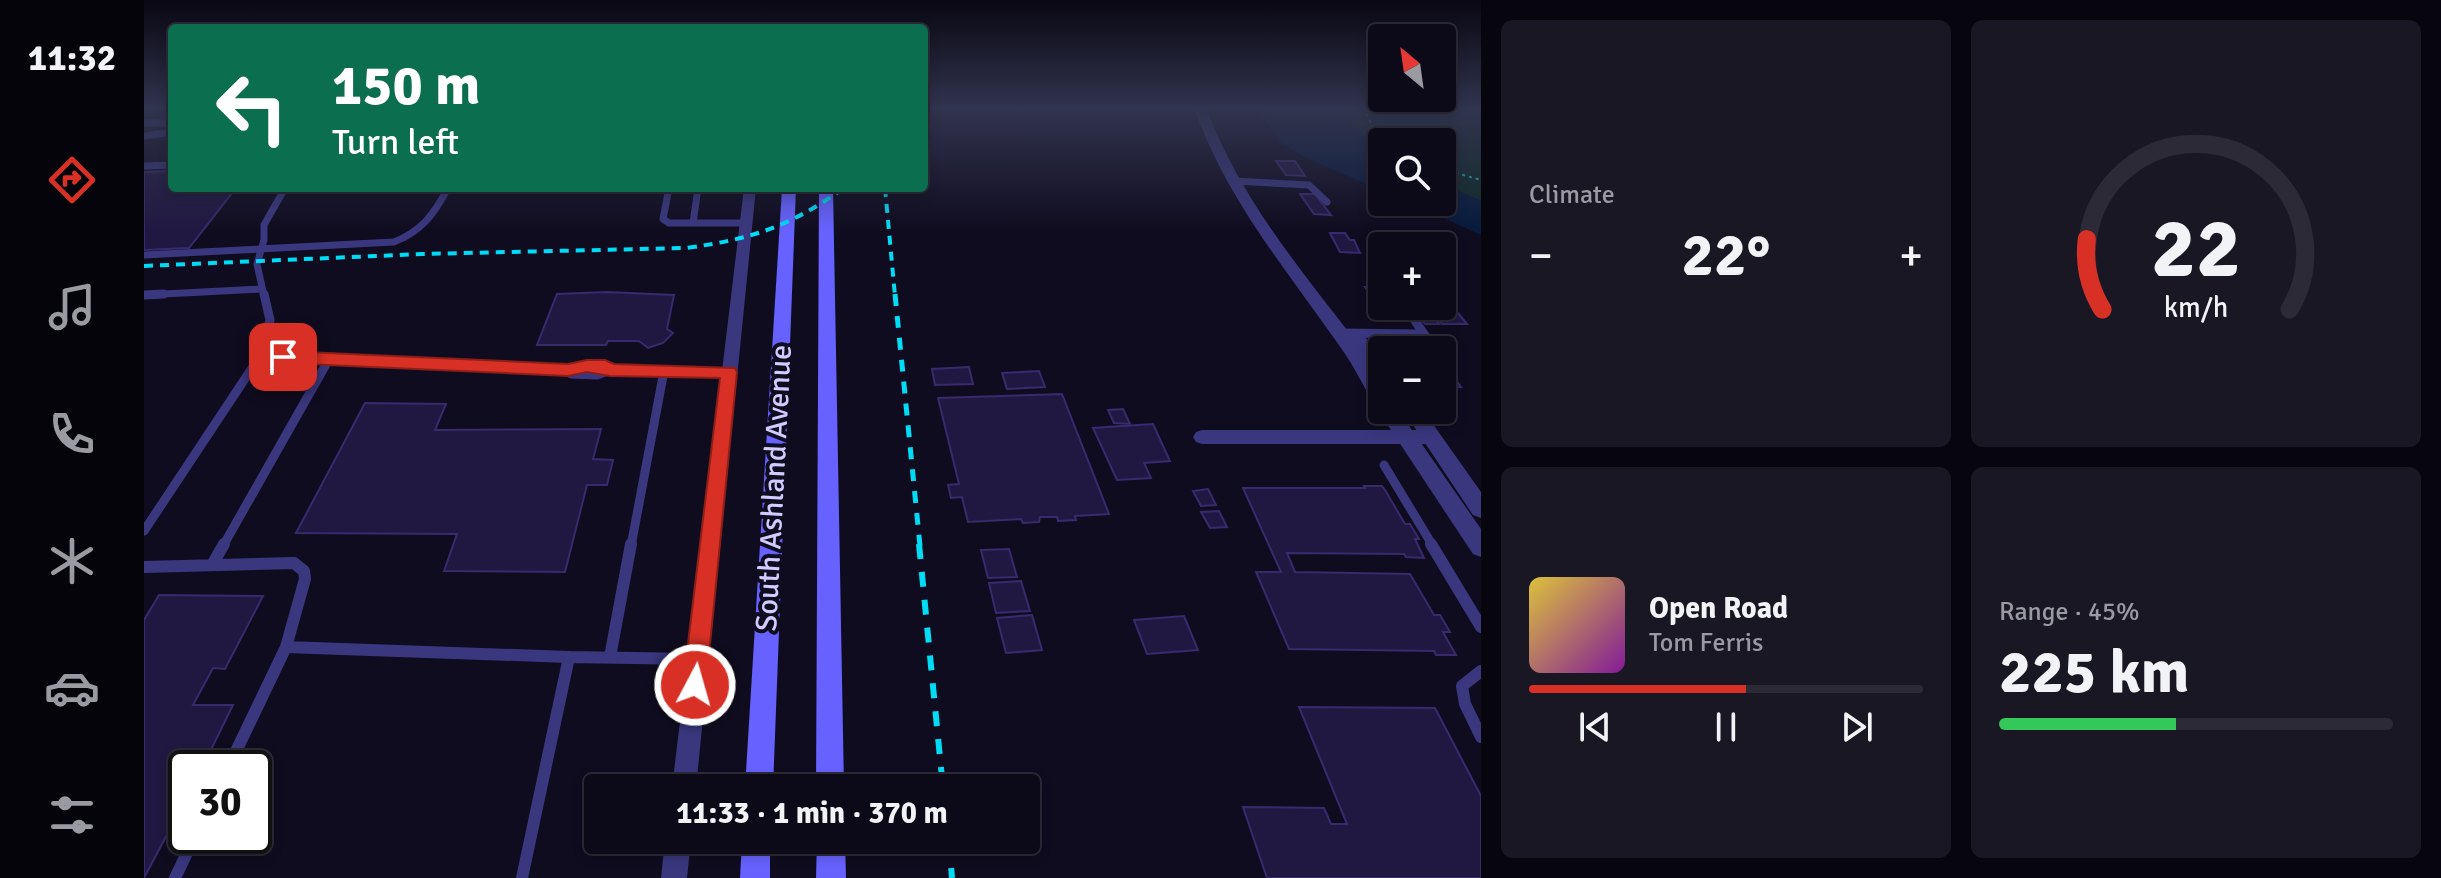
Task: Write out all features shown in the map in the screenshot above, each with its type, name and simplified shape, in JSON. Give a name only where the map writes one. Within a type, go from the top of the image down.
[{"type":"main road","name":"South Ashland Avenue","points":[[760,774],[789,192]]},
{"type":"main road","name":"South Ashland Avenue","points":[[826,192],[830,774]]},
{"type":"main road","points":[[755,878],[756,854]]},
{"type":"main road","points":[[831,854],[831,878]]},
{"type":"street","points":[[1217,148],[1237,181]]},
{"type":"street","points":[[1226,148],[1257,226],[1345,333],[1368,355]]},
{"type":"street","points":[[685,774],[749,192]]},
{"type":"street","points":[[1345,333],[1368,375]]},
{"type":"street","points":[[1396,424],[1481,547]]},
{"type":"street","points":[[1423,424],[1481,509]]},
{"type":"street","points":[[1202,437],[1432,437]]},
{"type":"street","points":[[674,878],[677,854]]},
{"type":"lane","points":[[144,166],[168,165]]},
{"type":"lane","points":[[1237,181],[1309,185],[1327,202]]},
{"type":"lane","points":[[144,531],[260,356],[270,320],[256,268],[264,225],[283,192]]},
{"type":"lane","points":[[144,255],[394,242],[412,236],[428,225],[446,192]]},
{"type":"lane","points":[[668,192],[663,217],[665,222],[745,223]]},
{"type":"lane","points":[[693,223],[697,192]]},
{"type":"lane","points":[[144,295],[262,289]]},
{"type":"lane","points":[[1414,320],[1424,334]]},
{"type":"lane","points":[[1345,333],[1424,334]]},
{"type":"lane","points":[[260,356],[568,370],[596,366],[610,370],[729,372]]},
{"type":"lane","points":[[212,565],[329,359]]},
{"type":"lane","points":[[610,657],[664,371]]},
{"type":"lane","points":[[1384,465],[1481,627]]},
{"type":"lane","points":[[144,567],[294,563],[304,571],[304,589],[286,647],[237,750]]},
{"type":"lane","points":[[286,647],[697,659]]},
{"type":"lane","points":[[522,878],[569,657]]},
{"type":"lane","points":[[1481,671],[1462,686],[1465,704],[1481,737]]},
{"type":"lane","points":[[175,878],[186,854]]},
{"type":"path","points":[[1456,173],[1481,180]]},
{"type":"green space","points":[[1456,148],[1481,148],[1481,201],[1456,190]]},
{"type":"water","points":[[1289,148],[1368,148],[1368,185],[1304,157]]},
{"type":"water","points":[[1456,190],[1481,201],[1481,235],[1440,216],[1456,216]]},
{"type":"building","points":[[1276,161],[1295,161],[1305,176],[1286,175]]},
{"type":"building","points":[[168,171],[168,192],[233,192],[189,248],[144,250],[144,172]]},
{"type":"building","points":[[1300,194],[1315,194],[1331,215],[1314,214]]},
{"type":"building","points":[[1330,233],[1345,233],[1350,240],[1354,240],[1360,253],[1340,252]]},
{"type":"building","points":[[607,292],[674,295],[667,329],[673,333],[663,343],[648,348],[639,341],[608,341],[606,345],[537,345],[557,294]]},
{"type":"building","points":[[1456,310],[1467,324],[1442,324],[1439,320],[1456,320]]},
{"type":"building","points":[[1422,320],[1436,320],[1439,324],[1425,324]]},
{"type":"building","points":[[969,367],[973,384],[935,385],[932,369]]},
{"type":"building","points":[[1039,371],[1045,387],[1007,389],[1002,373]]},
{"type":"building","points":[[1062,394],[1109,514],[1075,516],[1076,520],[1058,521],[1057,517],[1040,517],[1039,522],[1023,523],[1021,519],[968,522],[962,497],[951,498],[948,485],[959,484],[938,398]]},
{"type":"building","points":[[365,403],[446,404],[435,430],[601,429],[593,459],[613,460],[607,485],[587,485],[565,572],[444,571],[457,534],[296,533]]},
{"type":"building","points":[[1123,409],[1130,424],[1114,423],[1108,410]]},
{"type":"building","points":[[1153,424],[1170,461],[1144,463],[1151,478],[1117,480],[1093,428]]},
{"type":"building","points":[[1382,486],[1405,524],[1410,524],[1419,539],[1415,539],[1424,558],[1406,557],[1404,554],[1287,553],[1295,572],[1410,574],[1434,615],[1440,615],[1450,632],[1443,632],[1456,655],[1436,655],[1434,651],[1289,649],[1256,572],[1281,572],[1243,488]]},
{"type":"building","points":[[1208,489],[1216,505],[1201,506],[1193,491]]},
{"type":"building","points":[[1219,511],[1227,527],[1210,528],[1201,512]]},
{"type":"building","points":[[1009,549],[1017,577],[988,578],[981,550]]},
{"type":"building","points":[[1021,581],[1030,611],[996,613],[989,583]]},
{"type":"building","points":[[159,595],[263,596],[225,669],[213,668],[193,705],[233,705],[211,750],[168,750],[168,833],[144,878],[144,620]]},
{"type":"building","points":[[1032,615],[1042,650],[1006,653],[997,618]]},
{"type":"building","points":[[1184,616],[1198,650],[1147,654],[1134,620]]},
{"type":"building","points":[[1299,707],[1435,708],[1481,796],[1481,878],[1267,878],[1243,807],[1324,808],[1331,824],[1347,824]]},
{"type":"railway","points":[[144,266],[422,254],[686,248],[769,229],[805,213],[838,192]]},
{"type":"railway","points":[[885,192],[895,296]]},
{"type":"railway","points":[[895,294],[920,546]]},
{"type":"railway","points":[[919,544],[942,774]]},
{"type":"railway","points":[[950,854],[952,878]]},
{"type":"route","points":[[283,357],[568,370],[572,367],[605,366],[610,370],[729,372],[695,685]]}]
